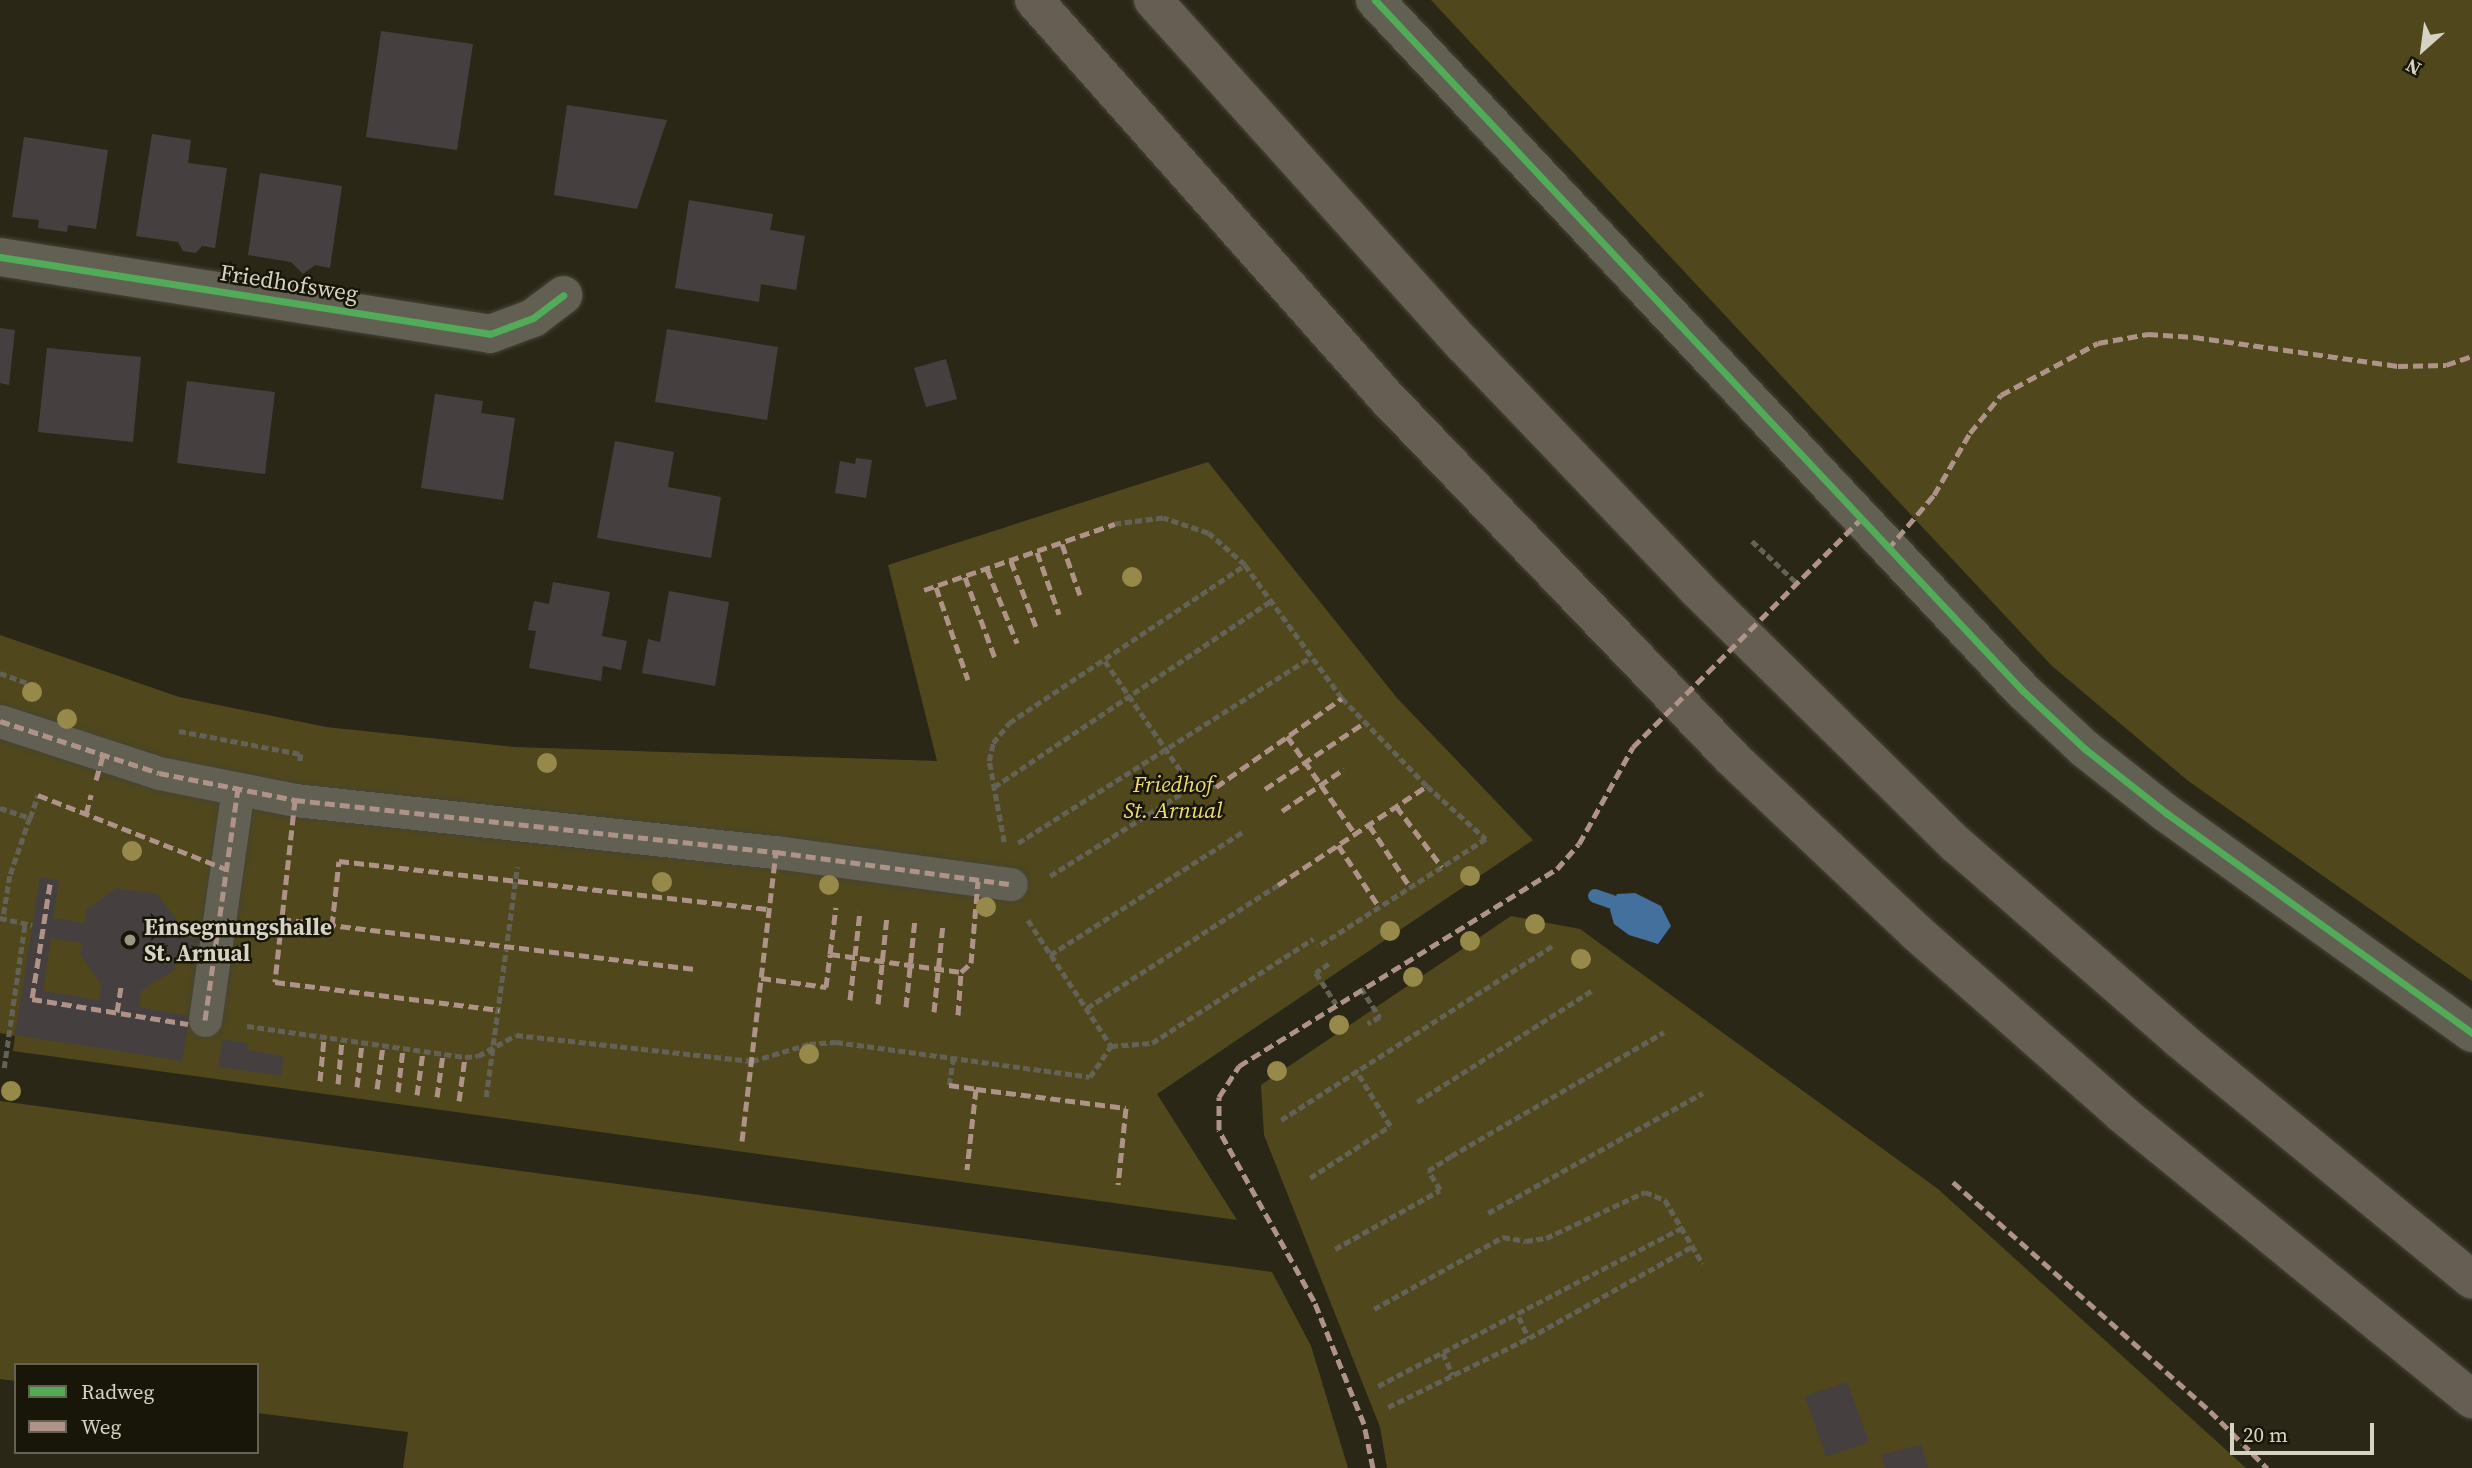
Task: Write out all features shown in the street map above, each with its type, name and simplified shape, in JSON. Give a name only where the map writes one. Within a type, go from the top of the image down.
[{"type":"highway","points":[[1034,0],[1386,397],[1731,757],[1916,932],[2122,1114],[2472,1399]]},
{"type":"highway","points":[[1153,0],[1464,345],[1695,587],[1788,680],[2018,898],[2179,1039],[2472,1280]]},
{"type":"street","points":[[1375,0],[2023,691],[2085,749],[2166,813],[2472,1033]]},
{"type":"street","name":"Friedhofsweg","points":[[0,257],[490,334],[533,318],[563,295]]},
{"type":"street","points":[[0,721],[159,773],[295,800],[523,824],[1013,891]]},
{"type":"street","points":[[205,1020],[237,789]]},
{"type":"path","points":[[1115,524],[1163,518],[1208,533],[1245,565],[1309,658],[1364,723],[1486,839],[1318,947]]},
{"type":"path","points":[[1752,541],[1797,583]]},
{"type":"path","points":[[1245,565],[1009,723],[993,743],[989,761],[1005,851],[1309,658]]},
{"type":"path","points":[[994,788],[1271,601]]},
{"type":"path","points":[[1105,660],[1192,787]]},
{"type":"path","points":[[0,673],[45,689]]},
{"type":"path","points":[[171,729],[301,754]]},
{"type":"path","points":[[1111,1046],[1013,891],[1192,787],[1216,786]]},
{"type":"path","points":[[32,925],[2,919],[10,876],[38,796]]},
{"type":"path","points":[[0,808],[30,818]]},
{"type":"path","points":[[486,1097],[523,824]]},
{"type":"path","points":[[1051,955],[1244,831]]},
{"type":"path","points":[[1087,1008],[1278,885]]},
{"type":"path","points":[[4,1068],[25,923]]},
{"type":"path","points":[[1111,1046],[1152,1043],[1313,939]]},
{"type":"path","points":[[1281,1120],[1552,946]]},
{"type":"path","points":[[1329,964],[1316,973],[1336,1004]]},
{"type":"path","points":[[1361,988],[1380,1017],[1368,1024]]},
{"type":"path","points":[[1417,1102],[1594,990]]},
{"type":"path","points":[[205,1020],[465,1057],[478,1055],[516,1035],[752,1061],[809,1044],[836,1042],[1090,1077],[1111,1046]]},
{"type":"path","points":[[1335,1249],[1440,1190],[1428,1171],[1664,1032]]},
{"type":"path","points":[[949,1086],[953,1059]]},
{"type":"path","points":[[1310,1178],[1390,1126],[1356,1071]]},
{"type":"path","points":[[1488,1213],[1703,1093]]},
{"type":"path","points":[[1374,1309],[1503,1237],[1525,1241],[1546,1238],[1645,1192],[1665,1200],[1703,1264]]},
{"type":"path","points":[[1378,1386],[1518,1317],[1683,1227]]},
{"type":"path","points":[[1388,1407],[1529,1338],[1693,1246]]},
{"type":"path","points":[[1518,1317],[1529,1338]]},
{"type":"path","points":[[1443,1353],[1453,1374]]},
{"type":"green space","points":[[1431,0],[2472,0],[2472,981],[2187,780],[2051,665]]},
{"type":"green space","name":"Friedhof St. Arnual","points":[[1208,462],[1397,698],[1533,840],[1157,1094],[1237,1220],[13,1051],[15,1036],[0,1033],[0,635],[179,697],[326,727],[514,747],[937,761],[888,565]]},
{"type":"green space","points":[[1511,916],[1580,929],[1938,1189],[2246,1468],[1387,1468],[1380,1427],[1264,1135],[1261,1085]]},
{"type":"green space","points":[[0,1101],[1272,1272],[1311,1346],[1348,1468],[403,1468],[408,1432],[259,1413],[259,1363],[14,1363],[14,1381],[0,1379]]},
{"type":"water","points":[[1635,893],[1661,906],[1671,926],[1658,944],[1629,935],[1614,924],[1610,910],[1617,894]]},
{"type":"building","points":[[381,31],[473,44],[457,150],[366,137]]},
{"type":"building","points":[[567,105],[667,120],[637,209],[554,195]]},
{"type":"building","points":[[152,134],[191,140],[188,163],[227,168],[215,248],[202,246],[196,253],[183,251],[178,242],[136,236]]},
{"type":"building","points":[[24,137],[108,150],[96,229],[68,225],[67,232],[38,228],[39,220],[12,217]]},
{"type":"building","points":[[260,173],[342,186],[330,268],[315,265],[303,274],[291,262],[248,255]]},
{"type":"building","points":[[689,200],[773,214],[770,230],[805,236],[796,290],[761,284],[759,302],[675,288]]},
{"type":"building","points":[[0,328],[15,330],[9,385],[0,383]]},
{"type":"building","points":[[667,329],[778,347],[767,420],[655,402]]},
{"type":"building","points":[[47,348],[141,357],[133,442],[38,432]]},
{"type":"building","points":[[946,359],[957,399],[926,407],[914,368]]},
{"type":"building","points":[[187,381],[275,392],[265,474],[177,463]]},
{"type":"building","points":[[435,394],[483,401],[481,413],[515,418],[503,500],[421,488]]},
{"type":"building","points":[[615,441],[674,452],[668,487],[721,497],[711,558],[597,538]]},
{"type":"building","points":[[856,458],[872,460],[866,498],[835,493],[840,461],[855,464]]},
{"type":"building","points":[[553,582],[610,592],[602,636],[627,641],[621,670],[603,666],[601,681],[529,668],[536,631],[528,630],[534,601],[549,604]]},
{"type":"building","points":[[669,591],[729,602],[715,686],[642,673],[648,639],[660,642]]},
{"type":"building","points":[[40,877],[59,880],[53,918],[85,923],[86,910],[116,888],[157,894],[181,926],[179,936],[201,940],[198,961],[176,957],[174,970],[141,991],[139,1007],[190,1016],[182,1061],[15,1035]],"holes":[[[51,938],[82,943],[80,954],[101,984],[99,1000],[43,991]]]},
{"type":"building","points":[[223,1039],[248,1043],[247,1050],[284,1056],[281,1076],[218,1067]]},
{"type":"building","points":[[1847,1382],[1869,1442],[1826,1457],[1805,1396]]},
{"type":"building","points":[[1921,1444],[1928,1468],[1885,1468],[1881,1455]]},
{"type":"waterway","points":[[1595,896],[1612,902]]},
{"type":"marked path","points":[[1888,549],[1934,495],[1970,433],[2001,395],[2098,343],[2148,334],[2194,337],[2398,366],[2446,365],[2472,356]]},
{"type":"marked path","points":[[1373,1468],[1364,1424],[1314,1301],[1219,1130],[1219,1097],[1239,1066],[1557,869],[1579,844],[1633,747],[1859,521]]},
{"type":"marked path","points":[[924,590],[1115,524]]},
{"type":"marked path","points":[[1062,544],[1080,595]]},
{"type":"marked path","points":[[1037,552],[1059,614]]},
{"type":"marked path","points":[[1011,561],[1036,627]]},
{"type":"marked path","points":[[987,569],[1017,643]]},
{"type":"marked path","points":[[965,577],[995,658]]},
{"type":"marked path","points":[[936,587],[968,680]]},
{"type":"marked path","points":[[1216,787],[1342,698]]},
{"type":"marked path","points":[[0,721],[159,773],[295,800],[776,852],[1011,884]]},
{"type":"marked path","points":[[1265,789],[1364,723]]},
{"type":"marked path","points":[[1287,736],[1355,834]]},
{"type":"marked path","points":[[96,780],[103,756]]},
{"type":"marked path","points":[[1282,811],[1344,769]]},
{"type":"marked path","points":[[1278,885],[1427,786]]},
{"type":"marked path","points":[[205,1020],[238,789]]},
{"type":"marked path","points":[[38,795],[226,869]]},
{"type":"marked path","points":[[86,814],[91,795]]},
{"type":"marked path","points":[[295,800],[275,982],[499,1010]]},
{"type":"marked path","points":[[1396,806],[1442,867]]},
{"type":"marked path","points":[[1369,825],[1410,887]]},
{"type":"marked path","points":[[1338,845],[1379,907]]},
{"type":"marked path","points":[[742,1141],[776,852]]},
{"type":"marked path","points":[[332,926],[339,861],[769,909]]},
{"type":"marked path","points":[[761,978],[826,987],[830,954],[961,972],[971,963],[978,881]]},
{"type":"marked path","points":[[50,884],[32,999],[188,1024]]},
{"type":"marked path","points":[[830,954],[836,907]]},
{"type":"marked path","points":[[850,1000],[860,911]]},
{"type":"marked path","points":[[878,1004],[887,915]]},
{"type":"marked path","points":[[906,1007],[915,918]]},
{"type":"marked path","points":[[281,919],[693,969]]},
{"type":"marked path","points":[[934,1012],[943,923]]},
{"type":"marked path","points":[[958,1015],[961,972]]},
{"type":"marked path","points":[[117,1012],[121,987]]},
{"type":"marked path","points":[[320,1081],[324,1038]]},
{"type":"marked path","points":[[338,1084],[342,1040]]},
{"type":"marked path","points":[[357,1087],[362,1043]]},
{"type":"marked path","points":[[377,1089],[383,1046]]},
{"type":"marked path","points":[[398,1092],[403,1048]]},
{"type":"marked path","points":[[417,1095],[423,1051]]},
{"type":"marked path","points":[[437,1097],[443,1054]]},
{"type":"marked path","points":[[459,1101],[465,1057]]},
{"type":"marked path","points":[[949,1085],[976,1089],[967,1169]]},
{"type":"marked path","points":[[976,1089],[1126,1108],[1118,1185]]},
{"type":"marked path","points":[[1953,1182],[2210,1411],[2267,1468]]},
{"type":"cycle path","points":[[1375,0],[2023,691],[2085,749],[2166,813],[2472,1033]]},
{"type":"cycle path","points":[[0,257],[490,334],[533,318],[563,295]]},
{"type":"place","name":"Einsegnungshalle St. Arnual","points":[[130,940]]}]
